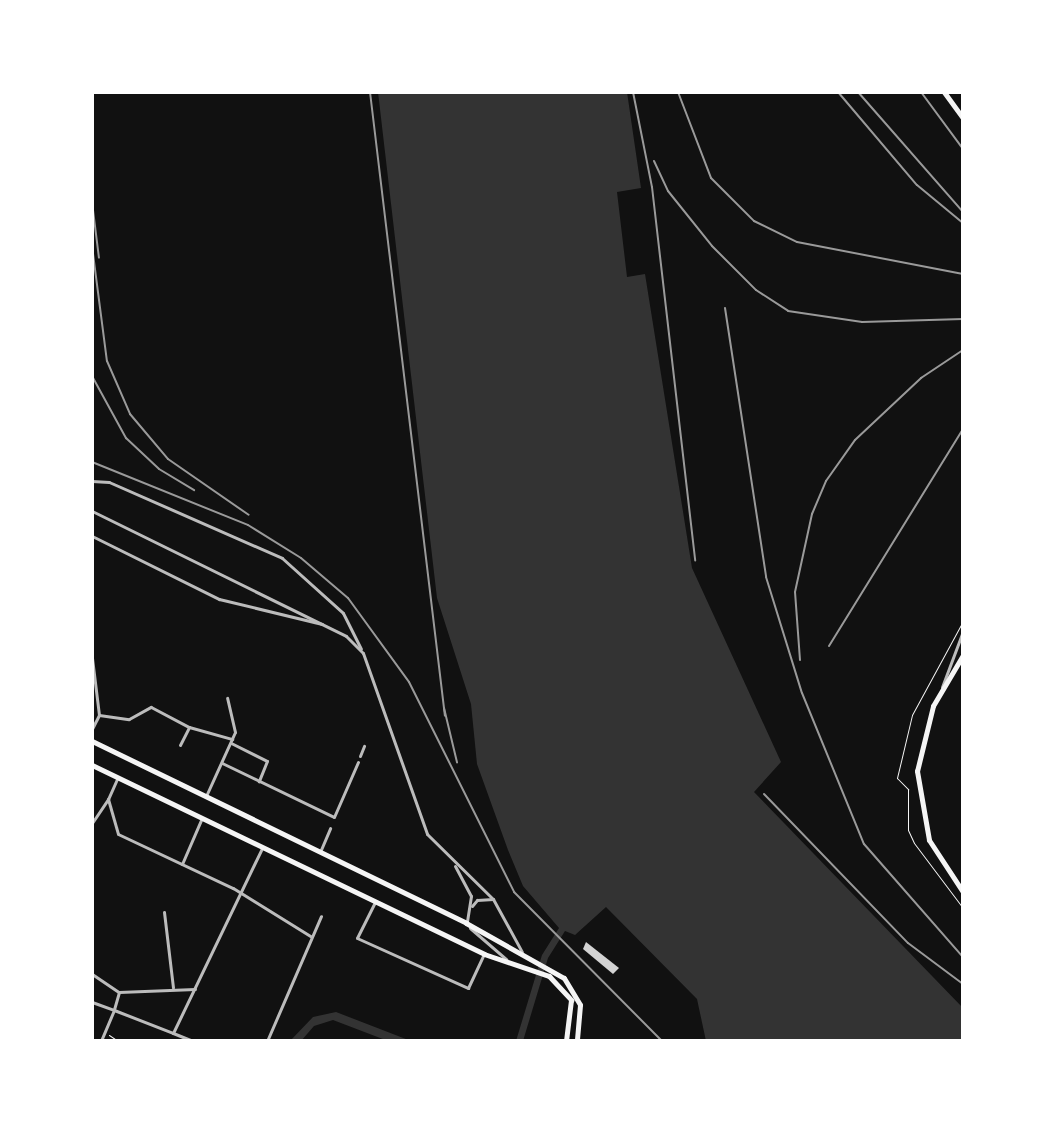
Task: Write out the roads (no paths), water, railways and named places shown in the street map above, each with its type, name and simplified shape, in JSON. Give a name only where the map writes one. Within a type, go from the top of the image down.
[{"type":"main road","points":[[944,92],[962,115]]},
{"type":"main road","points":[[963,655],[942,687],[919,746],[918,793],[929,840],[963,892]]},
{"type":"main road","points":[[92,741],[466,923],[531,965]]},
{"type":"main road","points":[[92,765],[484,954],[531,965],[551,974],[577,995],[577,1041]]},
{"type":"main road","points":[[551,974],[571,1000],[566,1041]]},
{"type":"street","points":[[92,481],[109,482],[282,558],[343,613],[363,653],[427,834],[493,899],[526,959]]},
{"type":"street","points":[[92,511],[327,625],[363,653]]},
{"type":"street","points":[[92,536],[232,605],[327,625]]},
{"type":"street","points":[[942,687],[963,631]]},
{"type":"street","points":[[92,658],[99,715],[92,729]]},
{"type":"street","points":[[206,796],[235,732],[227,698]]},
{"type":"street","points":[[99,715],[129,719],[151,707],[189,727],[232,741],[267,761],[259,781]]},
{"type":"street","points":[[180,745],[189,727]]},
{"type":"street","points":[[332,823],[364,746]]},
{"type":"street","points":[[222,763],[334,817]]},
{"type":"street","points":[[92,823],[118,777]]},
{"type":"street","points":[[108,799],[118,834],[240,894],[310,936]]},
{"type":"street","points":[[182,864],[202,818]]},
{"type":"street","points":[[320,852],[330,828]]},
{"type":"street","points":[[173,1033],[262,848]]},
{"type":"street","points":[[453,862],[466,884],[471,907]]},
{"type":"street","points":[[493,899],[477,900],[466,923],[508,961]]},
{"type":"street","points":[[375,902],[357,938],[468,988],[484,954]]},
{"type":"street","points":[[164,912],[173,987]]},
{"type":"street","points":[[267,1041],[321,916]]},
{"type":"street","points":[[92,974],[119,992],[173,987],[195,989]]},
{"type":"street","points":[[101,1041],[119,992]]},
{"type":"street","points":[[92,1002],[193,1041]]},
{"type":"railway","points":[[370,92],[445,716]]},
{"type":"railway","points":[[633,92],[652,187],[695,561]]},
{"type":"railway","points":[[678,92],[711,178],[754,221],[797,242],[963,274]]},
{"type":"railway","points":[[838,92],[917,185],[963,223]]},
{"type":"railway","points":[[858,92],[963,212]]},
{"type":"railway","points":[[921,92],[963,149]]},
{"type":"railway","points":[[654,161],[668,191],[712,246],[756,290],[788,311],[862,322],[963,319]]},
{"type":"railway","points":[[92,202],[99,258]]},
{"type":"railway","points":[[92,246],[107,361],[130,414],[168,459],[249,515]]},
{"type":"railway","points":[[725,308],[766,577],[802,693],[864,844],[963,957]]},
{"type":"railway","points":[[800,660],[795,592],[812,514],[826,481],[855,440],[921,378],[963,350]]},
{"type":"railway","points":[[92,376],[126,438],[159,469],[194,490]]},
{"type":"railway","points":[[829,646],[963,429]]},
{"type":"railway","points":[[92,462],[248,525],[301,558],[348,598],[409,682],[514,892],[662,1041]]},
{"type":"railway","points":[[444,708],[457,762]]},
{"type":"railway","points":[[764,794],[908,943],[963,984]]}]
